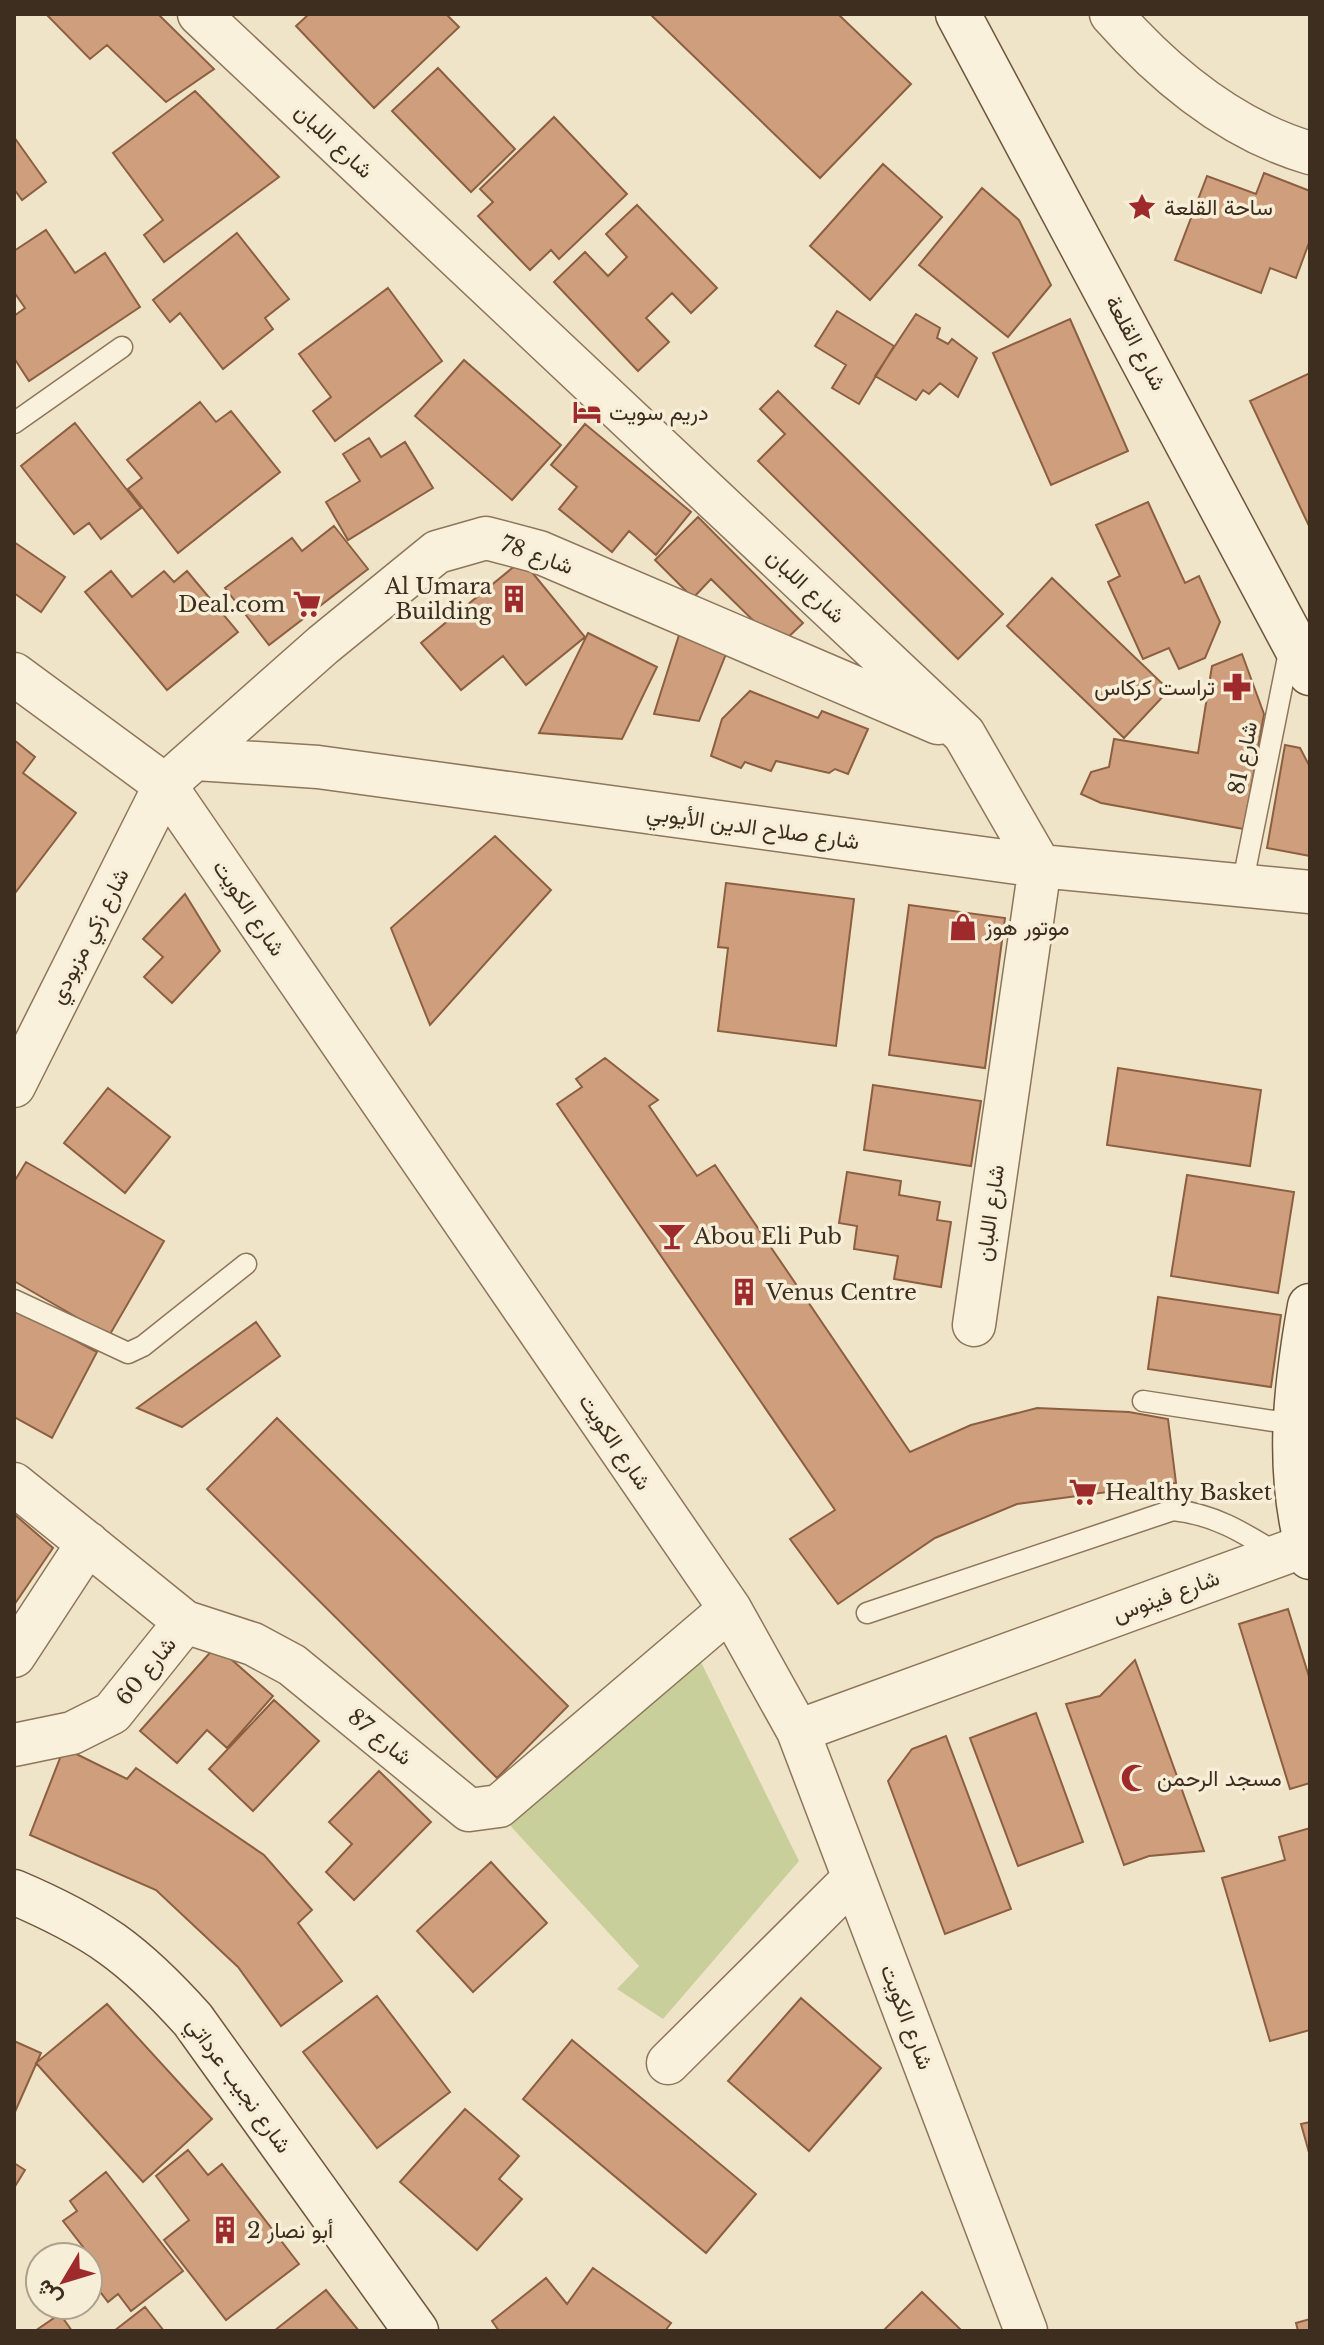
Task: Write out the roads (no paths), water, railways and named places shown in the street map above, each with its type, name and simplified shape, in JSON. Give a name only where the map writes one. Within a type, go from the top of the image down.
[{"type":"main road","name":"شارع القلعة","points":[[958,14],[1301,656]]},
{"type":"main road","points":[[1301,1550],[1293,1424],[1295,1388],[1310,1306]]},
{"type":"main road","name":"شارع نجيب عرداتي","points":[[14,1892],[65,1914],[112,1941],[152,1974],[193,2020],[416,2331]]},
{"type":"street","name":"شارع اللبان","points":[[199,14],[964,734],[1040,866],[974,1325]]},
{"type":"street","points":[[1111,14],[1153,58],[1201,98],[1250,127],[1310,153]]},
{"type":"street","name":"شارع 78","points":[[165,785],[323,645],[437,552],[486,538],[539,552],[964,734]]},
{"type":"street","name":"شارع الكويت","points":[[14,674],[165,785],[730,1609],[798,1731],[1026,2331]]},
{"type":"street","name":"شارع صلاح الدين الأيوبي","points":[[196,759],[318,767],[1040,866],[1310,892]]},
{"type":"street","name":"شارع زكي مزبودي","points":[[14,1086],[165,785]]},
{"type":"street","name":"شارع 87","points":[[14,1484],[185,1622],[253,1644],[292,1665],[469,1810],[499,1806],[730,1609]]},
{"type":"street","points":[[14,1656],[88,1543]]},
{"type":"street","name":"شارع فينوس","points":[[798,1731],[1301,1550]]},
{"type":"street","name":"شارع 60","points":[[14,1745],[72,1733],[112,1713],[185,1622]]},
{"type":"street","points":[[668,2063],[854,1878]]},
{"type":"lane","points":[[14,423],[122,347]]},
{"type":"lane","name":"شارع 81","points":[[1242,886],[1301,656]]},
{"type":"lane","points":[[14,1300],[128,1353],[143,1346],[246,1264]]},
{"type":"lane","points":[[1143,1401],[1293,1424]]},
{"type":"lane","points":[[867,1613],[1173,1510],[1200,1513],[1301,1550]]},
{"type":"place","name":"ساحة القلعة","points":[[1142,207]]},
{"type":"place","name":"دريم سويت","points":[[587,412]]},
{"type":"place","name":"Al Umara Building","points":[[514,599]]},
{"type":"place","name":"Deal.com","points":[[307,604]]},
{"type":"place","name":"تراست كركاس","points":[[1237,687]]},
{"type":"place","name":"موتور هوز","points":[[963,927]]},
{"type":"place","name":"Abou Eli Pub","points":[[672,1236]]},
{"type":"place","name":"Venus Centre","points":[[744,1292]]},
{"type":"place","name":"Healthy Basket","points":[[1083,1492]]},
{"type":"place","name":"مسجد الرحمن","points":[[1135,1778]]},
{"type":"place","name":"أبو نصار 2","points":[[225,2230]]}]
